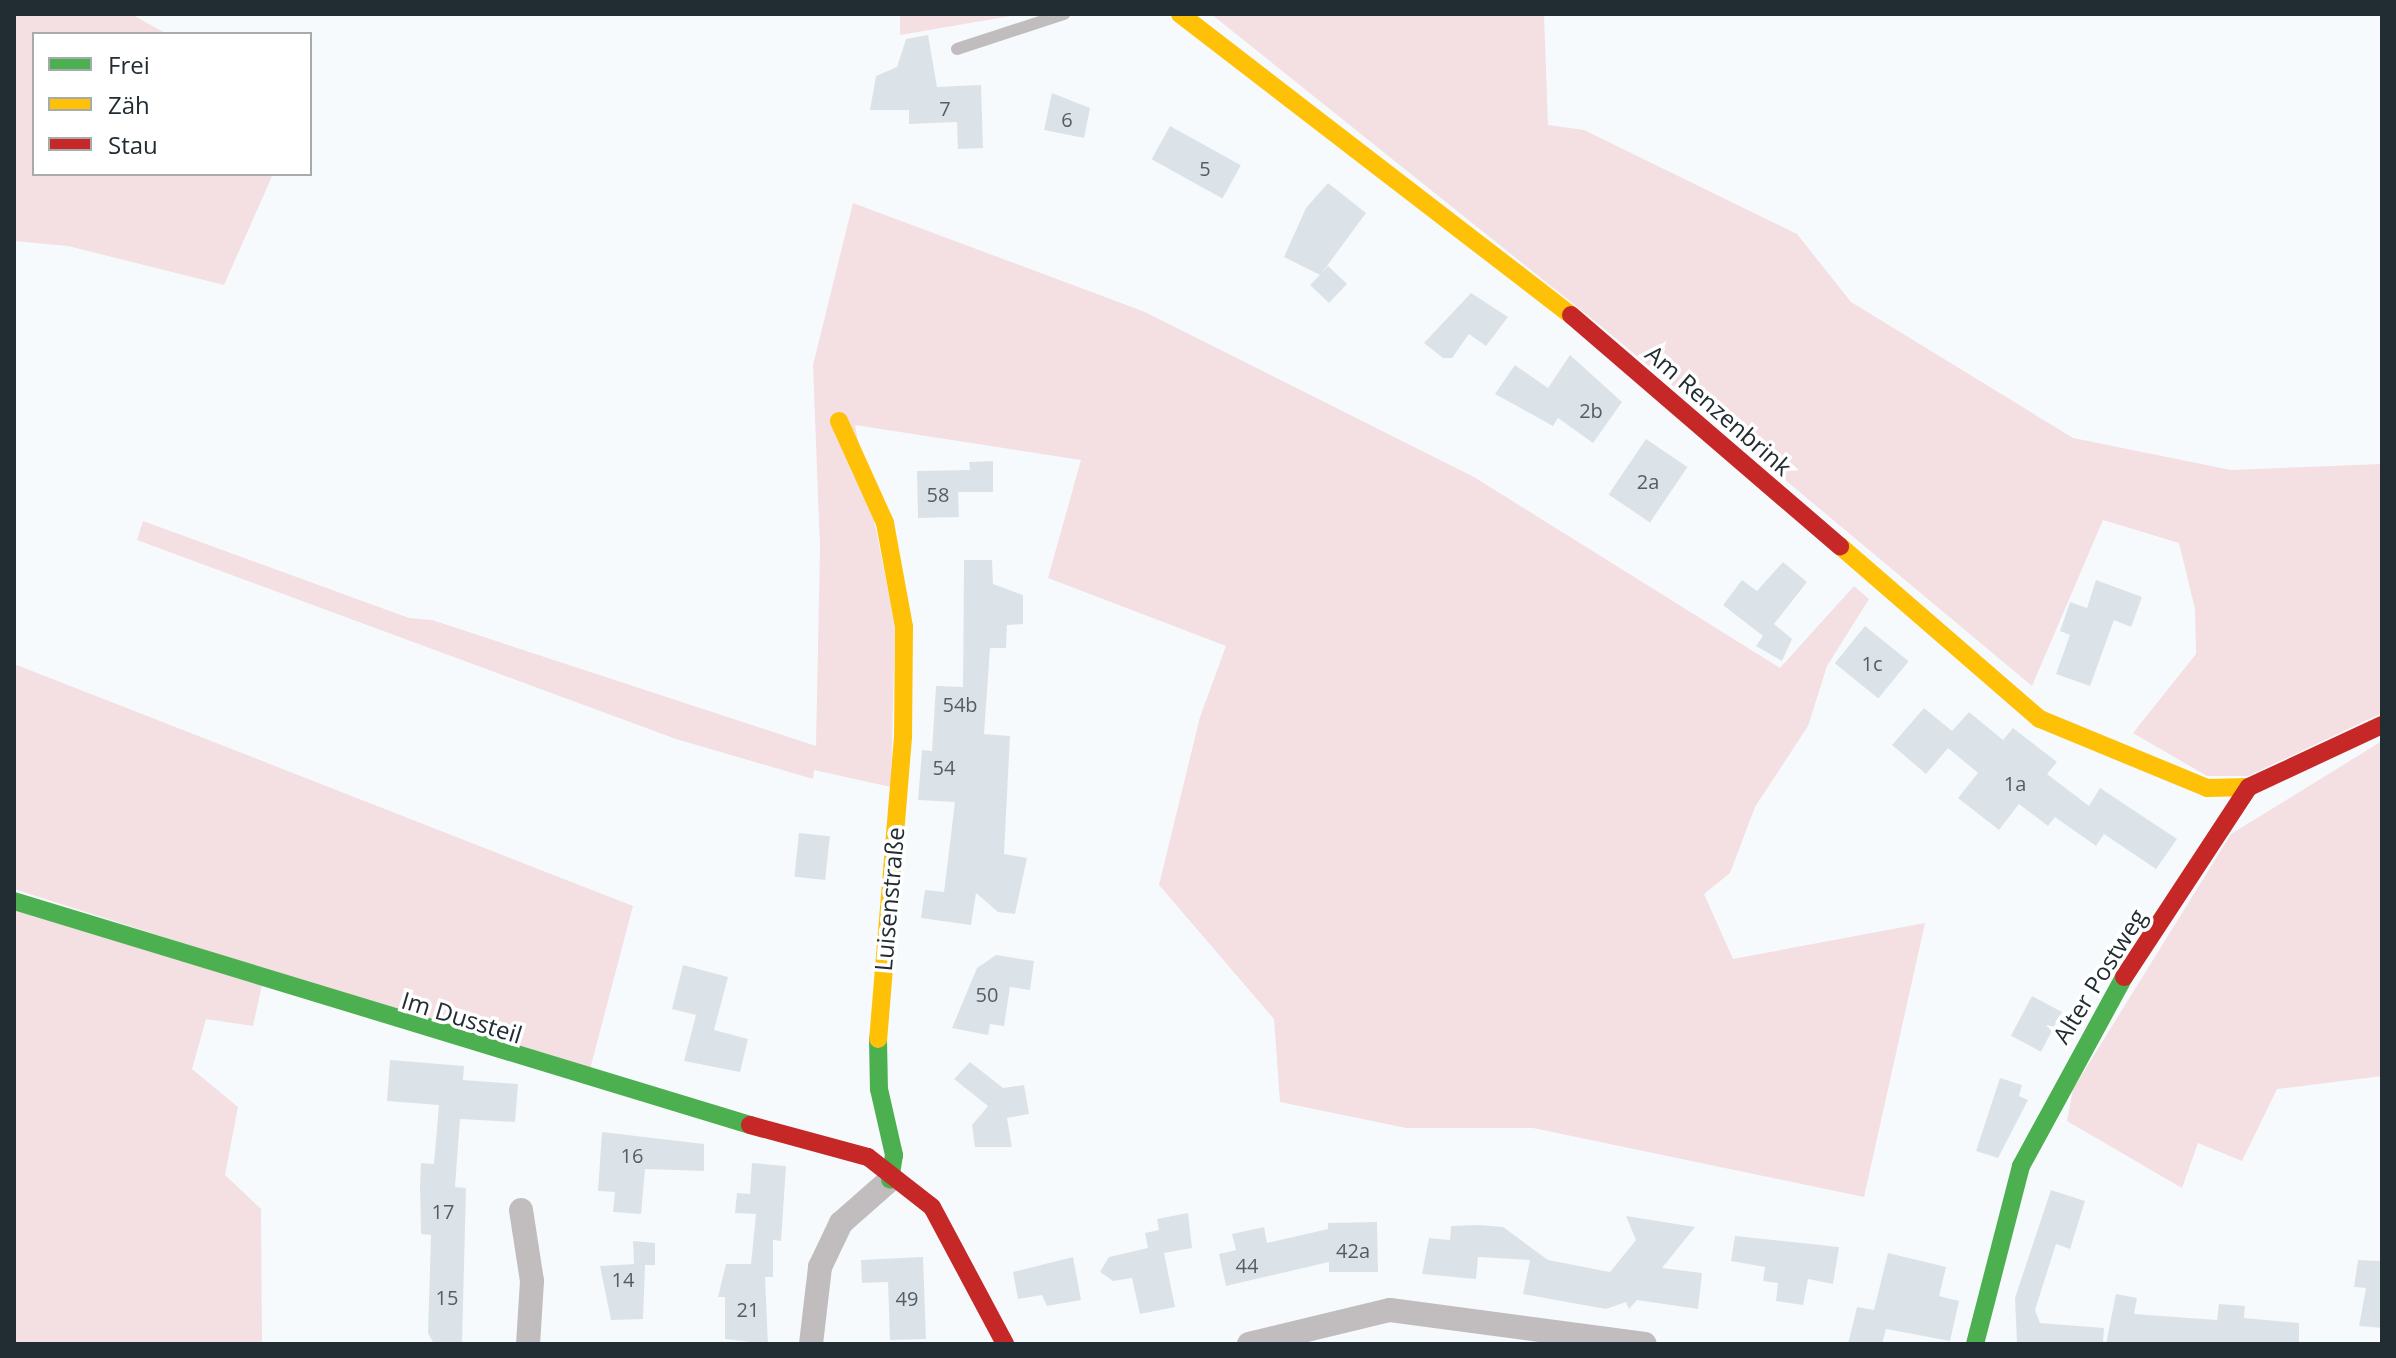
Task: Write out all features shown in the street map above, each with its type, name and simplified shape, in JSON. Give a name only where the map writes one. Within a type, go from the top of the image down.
[{"type":"street","name":"Am Renzenbrink","points":[[1180,14],[1594,333],[2040,719],[2207,788],[2249,787]]},
{"type":"street","name":"Luisenstraße","points":[[839,421],[885,523],[904,627],[903,737],[878,1032],[879,1089],[894,1155],[890,1180]]},
{"type":"street","points":[[2249,787],[2382,725]]},
{"type":"street","name":"Alter Postweg","points":[[1975,1344],[2021,1166],[2089,1030],[2249,787]]},
{"type":"street","name":"Im Dussteil","points":[[14,901],[571,1076],[868,1157],[890,1180]]},
{"type":"street","points":[[811,1344],[820,1267],[841,1223],[890,1180],[932,1207],[1005,1344]]},
{"type":"street","points":[[521,1210],[532,1281],[528,1344]]},
{"type":"street","points":[[1249,1344],[1390,1310],[1645,1344]]},
{"type":"lane","points":[[957,49],[1064,14]]},
{"type":"shaded area","points":[[14,14],[131,14],[163,32],[32,32],[32,176],[272,176],[224,285],[68,246],[14,241]]},
{"type":"shaded area","points":[[900,14],[1023,14],[900,35]]},
{"type":"shaded area","points":[[1211,14],[1544,14],[1548,125],[1584,130],[1797,234],[1851,302],[2073,438],[2231,470],[2382,464],[2382,713],[2248,776],[2207,776],[2133,733],[2196,654],[2195,609],[2179,543],[2103,520],[2032,686],[1602,327]]},
{"type":"shaded area","points":[[853,203],[1145,312],[1474,477],[1780,668],[1854,586],[1869,599],[1827,666],[1808,726],[1755,807],[1730,873],[1704,894],[1733,959],[1925,923],[1864,1197],[1533,1128],[1406,1128],[1280,1102],[1274,1019],[1159,885],[1200,717],[1226,646],[1048,578],[1081,460],[855,425],[895,625],[891,787],[814,770],[813,779],[676,739],[137,540],[143,521],[409,618],[432,620],[816,746],[820,548],[813,365]]},
{"type":"shaded area","points":[[14,664],[633,906],[589,1073],[14,889]]},
{"type":"shaded area","points":[[2382,741],[2382,1076],[2277,1089],[2242,1161],[2198,1143],[2182,1188],[2067,1121],[2073,1089],[2231,834]]},
{"type":"shaded area","points":[[14,910],[262,985],[253,1026],[206,1019],[192,1069],[238,1107],[225,1175],[261,1209],[262,1344],[14,1344]]},
{"type":"building","points":[[928,35],[937,87],[981,85],[983,148],[958,149],[957,122],[909,124],[909,110],[870,110],[876,76],[897,67],[906,39]]},
{"type":"building","points":[[1052,93],[1090,108],[1084,138],[1044,130]]},
{"type":"building","points":[[1170,126],[1241,165],[1222,199],[1152,159]]},
{"type":"building","points":[[1328,183],[1366,213],[1321,274],[1328,266],[1347,284],[1329,303],[1310,285],[1320,275],[1284,257],[1306,208]]},
{"type":"building","points":[[1471,293],[1508,317],[1486,346],[1469,334],[1452,358],[1443,358],[1424,343]]},
{"type":"building","points":[[1570,355],[1622,402],[1593,443],[1558,418],[1553,426],[1495,394],[1515,365],[1548,388]]},
{"type":"building","points":[[1646,439],[1687,467],[1650,523],[1609,495]]},
{"type":"building","points":[[993,461],[993,492],[958,492],[959,517],[918,518],[917,471],[970,470],[969,462]]},
{"type":"building","points":[[964,560],[992,560],[993,584],[1023,595],[1023,624],[1007,625],[1006,648],[990,648],[984,734],[1010,736],[1004,854],[1027,858],[1015,914],[998,912],[976,893],[971,925],[921,918],[925,890],[944,892],[955,802],[918,800],[922,750],[932,751],[936,686],[963,687]]},
{"type":"building","points":[[1783,562],[1807,582],[1774,624],[1792,639],[1782,661],[1756,646],[1763,636],[1723,605],[1742,580],[1757,591]]},
{"type":"building","points":[[2096,580],[2142,597],[2131,627],[2114,620],[2090,686],[2056,674],[2070,635],[2060,631],[2070,602],[2087,608]]},
{"type":"building","points":[[1865,626],[1909,661],[1878,699],[1835,663]]},
{"type":"building","points":[[1924,708],[1952,731],[1969,712],[2003,740],[2013,728],[2057,762],[2047,774],[2089,806],[2100,788],[2177,839],[2156,869],[2104,834],[2096,846],[2055,817],[2048,826],[2019,804],[1999,830],[1958,798],[1978,773],[1948,748],[1926,774],[1892,745]]},
{"type":"building","points":[[799,833],[830,836],[825,880],[794,877]]},
{"type":"building","points":[[996,955],[1034,961],[1030,990],[1010,987],[1004,1026],[990,1024],[988,1035],[952,1028],[977,968]]},
{"type":"building","points":[[683,965],[728,977],[714,1030],[748,1039],[740,1072],[684,1061],[696,1015],[672,1009]]},
{"type":"building","points":[[2032,996],[2062,1012],[2041,1052],[2011,1036]]},
{"type":"building","points":[[390,1060],[464,1066],[463,1080],[518,1084],[515,1122],[460,1119],[455,1187],[466,1188],[462,1344],[434,1344],[428,1333],[431,1235],[421,1234],[421,1163],[434,1164],[439,1105],[387,1101]]},
{"type":"building","points":[[970,1062],[1003,1088],[1024,1085],[1029,1114],[1007,1118],[1012,1147],[975,1147],[972,1125],[988,1106],[954,1079]]},
{"type":"building","points":[[2000,1078],[2022,1085],[2019,1096],[2028,1100],[1998,1158],[1976,1151]]},
{"type":"building","points":[[602,1132],[704,1144],[704,1171],[645,1169],[641,1214],[613,1212],[615,1192],[598,1191]]},
{"type":"building","points":[[752,1163],[786,1166],[781,1241],[773,1240],[773,1277],[765,1277],[768,1344],[725,1339],[725,1297],[718,1297],[726,1264],[751,1264],[756,1214],[735,1213],[737,1193],[750,1194]]},
{"type":"building","points":[[2051,1190],[2085,1201],[2070,1249],[2056,1244],[2035,1310],[2040,1323],[2104,1328],[2103,1344],[2017,1344],[2015,1298]]},
{"type":"building","points":[[1188,1213],[1192,1248],[1164,1253],[1175,1307],[1140,1314],[1132,1278],[1113,1281],[1100,1272],[1109,1257],[1148,1248],[1145,1233],[1159,1230],[1157,1219]]},
{"type":"building","points":[[1626,1216],[1695,1227],[1662,1268],[1702,1273],[1698,1309],[1637,1300],[1629,1309],[1626,1302],[1606,1309],[1523,1294],[1530,1260],[1478,1257],[1476,1279],[1422,1274],[1429,1238],[1450,1240],[1451,1226],[1479,1225],[1503,1227],[1548,1260],[1610,1272],[1636,1240]]},
{"type":"building","points":[[1377,1222],[1378,1272],[1329,1272],[1329,1262],[1226,1286],[1219,1254],[1236,1250],[1232,1234],[1264,1227],[1267,1243],[1328,1229],[1328,1223]]},
{"type":"building","points":[[1735,1236],[1839,1247],[1833,1284],[1808,1279],[1803,1305],[1776,1301],[1778,1283],[1763,1281],[1765,1267],[1731,1261]]},
{"type":"building","points":[[633,1241],[655,1243],[655,1265],[645,1265],[643,1319],[611,1320],[600,1266],[634,1264]]},
{"type":"building","points":[[1888,1253],[1946,1267],[1939,1296],[1959,1301],[1950,1341],[1886,1329],[1882,1344],[1848,1344],[1857,1307],[1874,1310]]},
{"type":"building","points":[[923,1257],[926,1339],[890,1340],[888,1282],[862,1283],[861,1260]]},
{"type":"building","points":[[1073,1257],[1081,1300],[1047,1306],[1042,1295],[1018,1299],[1013,1272]]},
{"type":"building","points":[[2358,1260],[2382,1261],[2382,1328],[2359,1326],[2366,1288],[2354,1287]]},
{"type":"building","points":[[2116,1294],[2137,1298],[2134,1314],[2217,1320],[2219,1304],[2245,1306],[2244,1318],[2299,1323],[2299,1344],[2106,1344]]},
{"type":"traffic: fast","points":[[14,901],[750,1125]]},
{"type":"traffic: fast","points":[[1975,1344],[2021,1166],[2124,977]]},
{"type":"traffic: fast","points":[[878,1039],[879,1089],[894,1155],[890,1180]]},
{"type":"traffic: slow","points":[[1180,14],[1571,315]]},
{"type":"traffic: slow","points":[[839,421],[885,523],[904,627],[903,737],[878,1039]]},
{"type":"traffic: slow","points":[[1840,546],[2040,719],[2207,788],[2249,787]]},
{"type":"traffic: jam","points":[[1571,315],[1840,546]]},
{"type":"traffic: jam","points":[[2124,977],[2249,787],[2382,725]]},
{"type":"traffic: jam","points":[[750,1125],[868,1157],[932,1207],[1005,1344]]}]
